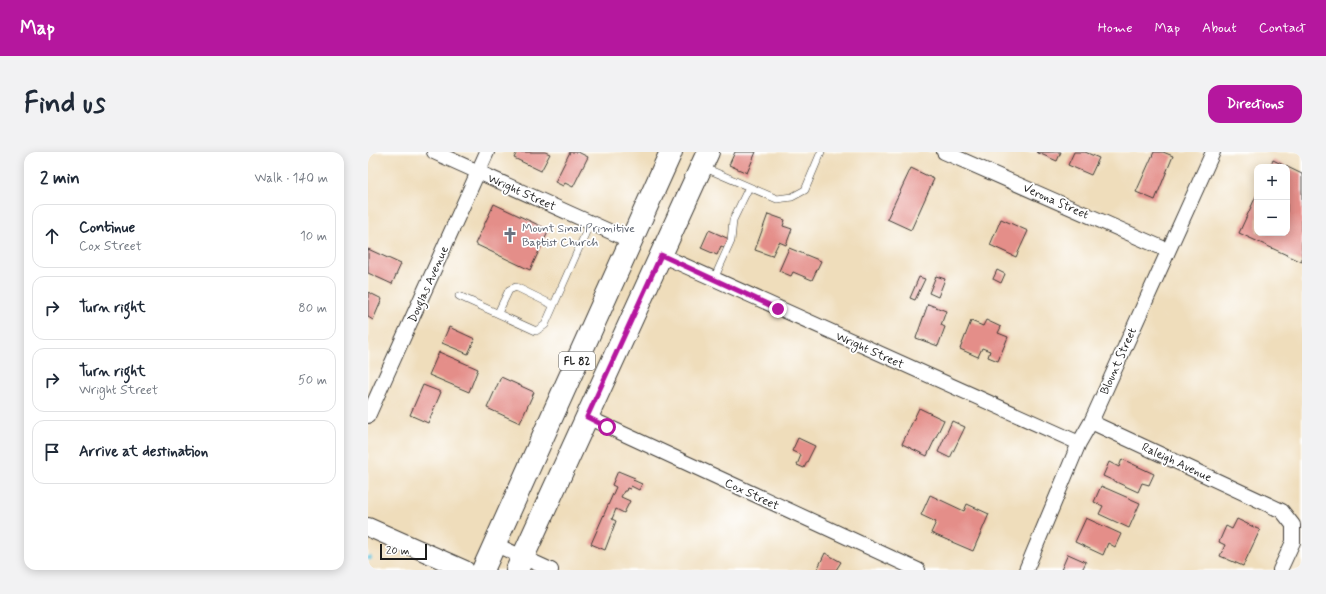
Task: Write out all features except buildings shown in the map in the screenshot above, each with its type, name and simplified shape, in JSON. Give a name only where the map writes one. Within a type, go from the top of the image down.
[{"type":"main road","name":"FL 82","points":[[483,570],[671,152]]},
{"type":"main road","name":"FL 82","points":[[520,564],[705,159]]},
{"type":"main road","points":[[631,242],[643,258],[648,284]]},
{"type":"street","name":"Wright Street","points":[[434,152],[631,242]]},
{"type":"street","name":"Douglas Avenue","points":[[368,416],[487,152]]},
{"type":"street","name":"Verona Street","points":[[944,152],[1167,250]]},
{"type":"street","name":"Blount Street","points":[[1026,570],[1079,443],[1091,422],[1167,250],[1213,152]]},
{"type":"street","name":"Wright Street","points":[[661,255],[1079,443]]},
{"type":"street","name":"Cox Street","points":[[587,417],[918,570]]},
{"type":"street","name":"Raleigh Avenue","points":[[1091,422],[1282,511],[1293,525],[1293,542],[1280,570]]},
{"type":"street","points":[[368,527],[465,570]]},
{"type":"street","points":[[494,544],[520,564],[551,570]]},
{"type":"lane","points":[[705,159],[749,187],[777,199],[792,197],[805,190],[821,152]]},
{"type":"lane","points":[[714,279],[731,241],[733,220],[749,187]]},
{"type":"lane","points":[[459,296],[536,331],[546,325],[553,305],[590,223]]},
{"type":"lane","points":[[498,313],[509,290],[516,287],[553,305]]},
{"type":"place","name":"Mount Sinai Primitive Baptist Church","points":[[510,235]]},
{"type":"route","points":[[607,427],[587,417],[661,255],[778,309]]}]
